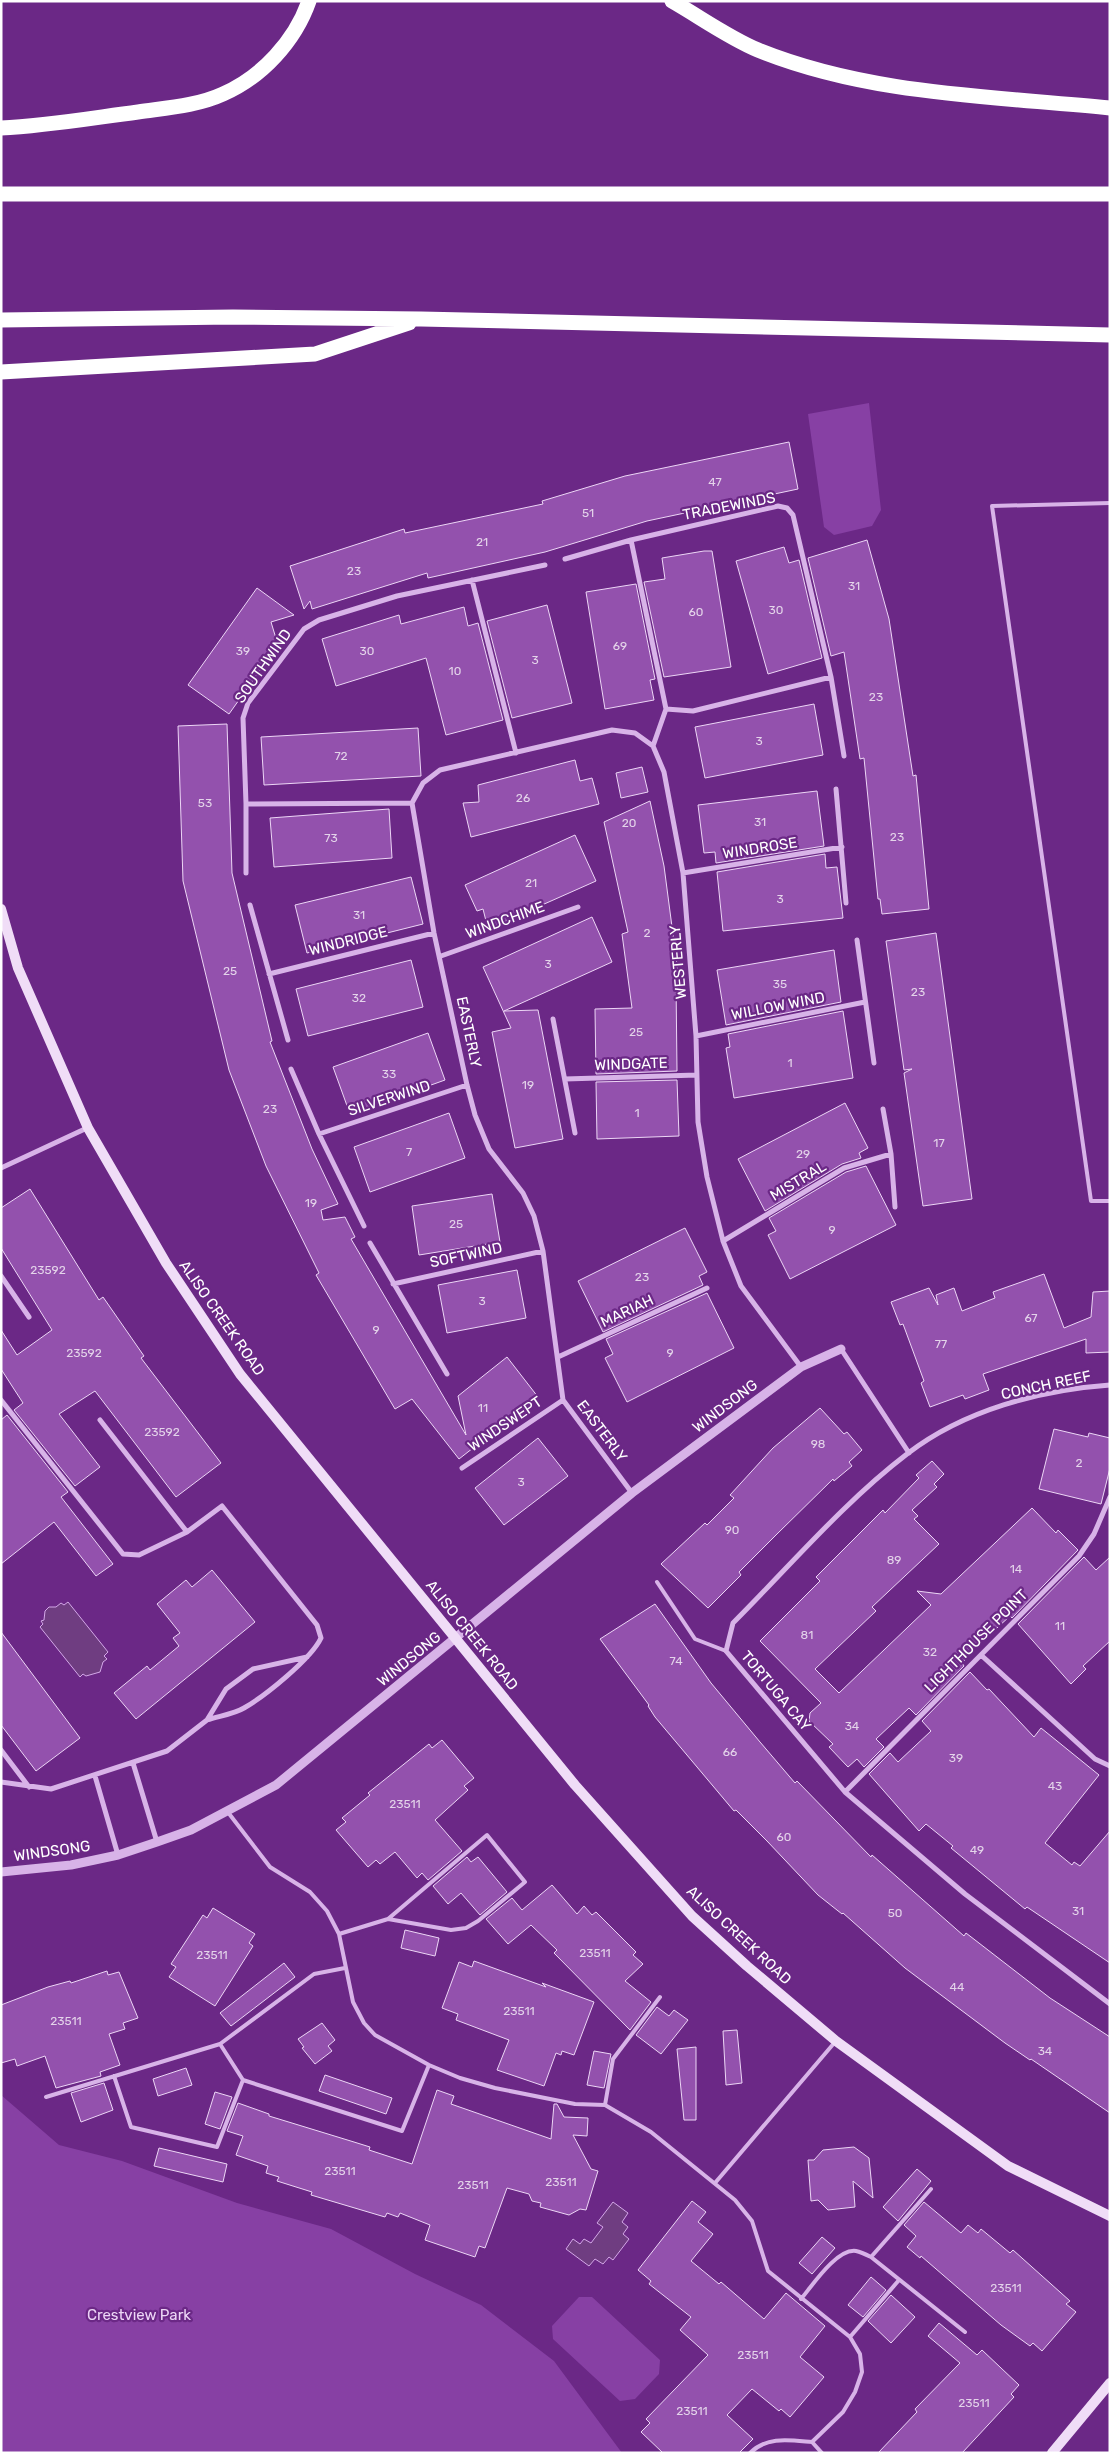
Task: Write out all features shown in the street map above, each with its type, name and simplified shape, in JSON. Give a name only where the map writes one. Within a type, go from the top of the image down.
[{"type":"highway","points":[[1,128],[38,126],[176,106],[223,94],[252,76],[278,54],[294,33],[309,1]]},
{"type":"highway","points":[[672,1],[756,49],[814,70],[884,86],[1110,108]]},
{"type":"highway","points":[[1,194],[1110,194]]},
{"type":"highway","points":[[1,320],[233,317],[421,319],[1110,335]]},
{"type":"highway","points":[[1,372],[315,354],[421,319]]},
{"type":"main road","name":"ALISO CREEK ROAD","points":[[1,908],[18,968],[88,1128],[166,1263],[240,1374],[575,1785],[692,1916],[747,1966],[836,2041],[1008,2166],[1110,2216]]},
{"type":"main road","points":[[1052,2453],[1110,2383]]},
{"type":"street","name":"TRADEWINDS","points":[[565,558],[632,540],[778,506],[787,508],[793,515],[831,677],[844,756]]},
{"type":"street","points":[[246,804],[412,803],[423,783],[440,770],[612,730],[635,733],[652,746],[666,708],[632,540]]},
{"type":"street","name":"SOUTHWIND","points":[[246,873],[243,718],[248,704],[304,629],[319,620],[388,599],[545,565]]},
{"type":"street","points":[[472,580],[516,753]]},
{"type":"street","points":[[666,708],[693,711],[831,677]]},
{"type":"street","name":"WESTERLY","points":[[652,746],[664,772],[682,873],[696,1036],[698,1122],[707,1177],[723,1241],[740,1286],[801,1366]]},
{"type":"street","points":[[836,789],[846,903]]},
{"type":"street","name":"EASTERLY","points":[[412,803],[434,933],[441,956],[476,1115],[489,1149],[524,1193],[534,1216],[544,1251],[563,1400],[632,1493]]},
{"type":"street","name":"WINDROSE","points":[[682,873],[842,847]]},
{"type":"street","points":[[250,905],[288,1040]]},
{"type":"street","name":"WINDCHIME","points":[[441,956],[578,906]]},
{"type":"street","name":"WINDRIDGE","points":[[269,974],[434,933]]},
{"type":"street","points":[[857,940],[874,1063]]},
{"type":"street","name":"WILLOW WIND","points":[[696,1036],[866,1002]]},
{"type":"street","points":[[553,1019],[576,1133]]},
{"type":"street","points":[[291,1069],[319,1134],[364,1226]]},
{"type":"street","name":"WINDGATE","points":[[565,1079],[697,1075]]},
{"type":"street","name":"SILVERWIND","points":[[319,1134],[468,1085]]},
{"type":"street","points":[[883,1109],[891,1154],[895,1207]]},
{"type":"street","points":[[1,1168],[88,1128]]},
{"type":"street","name":"MISTRAL","points":[[723,1241],[844,1168],[891,1154]]},
{"type":"street","points":[[370,1244],[447,1374]]},
{"type":"street","name":"SOFTWIND","points":[[393,1284],[544,1251]]},
{"type":"street","points":[[1,1276],[29,1317]]},
{"type":"street","name":"MARIAH","points":[[558,1357],[707,1288]]},
{"type":"street","points":[[842,1349],[908,1453]]},
{"type":"street","name":"WINDSONG","points":[[1,1872],[71,1865],[118,1855],[191,1830],[276,1785],[632,1493],[801,1366],[842,1349]]},
{"type":"street","name":"CONCH REEF","points":[[908,1453],[953,1426],[1007,1403],[1083,1387],[1110,1385]]},
{"type":"street","points":[[1,1400],[123,1554],[139,1555],[187,1532],[222,1506],[317,1624],[321,1638],[316,1648],[270,1690],[243,1709],[207,1720]]},
{"type":"street","name":"WINDSWEPT","points":[[462,1468],[563,1400]]},
{"type":"street","points":[[100,1420],[187,1532]]},
{"type":"street","name":"TORTUGA CAY","points":[[908,1453],[868,1487],[733,1623],[726,1651],[844,1792],[965,1894],[1110,2004]]},
{"type":"street","name":"LIGHTHOUSE POINT","points":[[844,1792],[1079,1556],[1094,1534],[1110,1497]]},
{"type":"street","points":[[981,1655],[1095,1759],[1110,1766]]},
{"type":"street","points":[[1,1782],[51,1789],[168,1751],[207,1720],[226,1689],[253,1669],[307,1656]]},
{"type":"street","points":[[1,1750],[29,1787]]},
{"type":"street","points":[[133,1763],[157,1842]]},
{"type":"street","points":[[95,1776],[118,1855]]},
{"type":"lane","points":[[1110,503],[992,506],[1091,1201],[1110,1201]]},
{"type":"lane","points":[[657,1582],[695,1639],[726,1651]]},
{"type":"lane","points":[[227,1811],[270,1867],[310,1892],[327,1911],[339,1934],[353,2002],[364,2023],[375,2035],[429,2065],[460,2078],[495,2088],[575,2104],[605,2105],[651,2132],[735,2200],[752,2221],[768,2271],[850,2337],[860,2354],[862,2372],[856,2392],[843,2412],[812,2442]]},
{"type":"lane","points":[[339,1934],[388,1919],[487,1835],[525,1882],[478,1921],[466,1928],[451,1930],[388,1919]]},
{"type":"lane","points":[[46,2097],[220,2044],[314,1974],[345,1968]]},
{"type":"lane","points":[[605,2105],[613,2059],[660,1997]]},
{"type":"lane","points":[[715,2183],[836,2041]]},
{"type":"lane","points":[[220,2044],[243,2080],[402,2131],[429,2065]]},
{"type":"lane","points":[[114,2076],[131,2127],[217,2147],[243,2080]]},
{"type":"lane","points":[[871,2257],[931,2188]]},
{"type":"lane","points":[[801,2299],[827,2268],[842,2255],[855,2251],[871,2257],[965,2332]]},
{"type":"lane","points":[[850,2337],[899,2280]]},
{"type":"lane","points":[[750,2453],[758,2445],[777,2439],[812,2442],[822,2453]]},
{"type":"green space","points":[[869,403],[881,510],[872,526],[834,535],[824,527],[808,414]]},
{"type":"green space","name":"Crestview Park","points":[[1,2095],[59,2145],[122,2161],[237,2203],[331,2229],[415,2274],[481,2305],[554,2361],[622,2453],[1,2453]]},
{"type":"green space","points":[[579,2297],[592,2297],[660,2360],[659,2374],[635,2399],[620,2401],[553,2339],[552,2326]]},
{"type":"shaded area","points":[[68,1602],[108,1652],[104,1656],[107,1659],[103,1662],[100,1672],[86,1676],[83,1674],[80,1677],[40,1627],[43,1624],[41,1621],[44,1620],[45,1611],[49,1607],[56,1607],[61,1603],[64,1605]]},
{"type":"shaded area","points":[[613,2202],[628,2213],[622,2222],[628,2227],[623,2234],[629,2239],[613,2260],[609,2257],[603,2264],[595,2259],[589,2266],[566,2249],[573,2239],[580,2244],[584,2239],[591,2243],[603,2227],[597,2223]]},
{"type":"building","points":[[789,442],[798,489],[647,521],[545,552],[428,578],[427,573],[312,609],[310,601],[304,609],[290,566],[404,529],[405,533],[543,504],[542,501],[625,476]]},
{"type":"building","points":[[867,540],[889,619],[913,776],[916,775],[929,909],[882,914],[880,899],[878,899],[864,758],[860,759],[844,652],[831,656],[808,558]]},
{"type":"building","points":[[784,547],[789,563],[799,560],[822,658],[768,674],[736,561]]},
{"type":"building","points":[[712,551],[731,667],[664,677],[644,582],[665,579],[662,558]]},
{"type":"building","points":[[636,584],[655,679],[650,680],[654,700],[605,709],[586,592]]},
{"type":"building","points":[[257,588],[294,615],[271,622],[278,645],[229,714],[188,685]]},
{"type":"building","points":[[547,605],[572,703],[512,718],[487,621]]},
{"type":"building","points":[[464,607],[468,626],[478,623],[503,720],[446,735],[426,658],[336,686],[322,639],[399,615],[401,624]]},
{"type":"building","points":[[814,704],[823,755],[705,778],[695,727]]},
{"type":"building","points":[[227,724],[232,873],[272,1041],[270,1042],[312,1149],[338,1204],[321,1210],[323,1220],[345,1217],[355,1237],[351,1239],[466,1435],[458,1396],[507,1357],[538,1397],[459,1459],[412,1399],[395,1409],[316,1275],[319,1273],[266,1166],[229,1070],[183,881],[178,726]]},
{"type":"building","points":[[418,728],[421,776],[264,785],[261,737]]},
{"type":"building","points":[[575,760],[580,781],[592,778],[599,804],[471,837],[463,803],[479,802],[478,785]]},
{"type":"building","points":[[642,767],[648,792],[621,798],[616,773]]},
{"type":"building","points":[[817,791],[824,846],[716,863],[715,852],[704,853],[698,805]]},
{"type":"building","points":[[650,801],[664,866],[679,980],[676,981],[677,1071],[596,1074],[595,1009],[632,1008],[622,934],[628,932],[604,822]]},
{"type":"building","points":[[389,809],[392,858],[274,867],[270,818]]},
{"type":"building","points":[[575,835],[596,881],[488,929],[483,909],[477,911],[465,885]]},
{"type":"building","points":[[825,854],[826,868],[837,867],[843,918],[723,931],[717,872]]},
{"type":"building","points":[[411,877],[423,924],[307,953],[295,905]]},
{"type":"building","points":[[592,917],[612,962],[504,1011],[538,1010],[563,1139],[515,1148],[492,1032],[511,1028],[483,967]]},
{"type":"building","points":[[936,933],[972,1199],[923,1206],[904,1073],[912,1069],[904,1070],[886,941]]},
{"type":"building","points":[[834,950],[841,1002],[726,1025],[717,970]]},
{"type":"building","points":[[411,960],[423,1007],[308,1036],[296,989]]},
{"type":"building","points":[[843,1011],[853,1078],[734,1098],[726,1048],[730,1047],[728,1034]]},
{"type":"building","points":[[428,1033],[445,1080],[350,1114],[333,1067]]},
{"type":"building","points":[[677,1080],[679,1136],[597,1139],[596,1082]]},
{"type":"building","points":[[845,1103],[868,1148],[859,1153],[861,1158],[842,1164],[765,1211],[738,1159]]},
{"type":"building","points":[[449,1113],[465,1158],[370,1192],[354,1147]]},
{"type":"building","points":[[866,1166],[896,1225],[790,1279],[768,1235],[776,1231],[769,1218],[846,1172]]},
{"type":"building","points":[[30,1189],[99,1300],[103,1297],[144,1356],[141,1358],[221,1463],[176,1497],[95,1391],[59,1414],[100,1467],[75,1486],[14,1410],[23,1403],[1,1369],[1,1330],[17,1355],[52,1330],[1,1248],[1,1208]]},
{"type":"building","points":[[492,1194],[500,1242],[419,1255],[412,1206]]},
{"type":"building","points":[[685,1228],[707,1272],[699,1276],[703,1285],[603,1332],[578,1281]]},
{"type":"building","points":[[517,1270],[526,1318],[447,1333],[438,1285]]},
{"type":"building","points":[[1044,1274],[1064,1328],[1091,1317],[1093,1292],[1110,1291],[1110,1352],[1086,1353],[1086,1339],[983,1374],[989,1390],[965,1399],[963,1395],[930,1407],[921,1383],[924,1381],[903,1324],[900,1325],[891,1302],[929,1288],[938,1305],[936,1295],[954,1288],[962,1311],[995,1298],[993,1292]]},
{"type":"building","points":[[707,1293],[734,1348],[627,1402],[605,1358],[613,1354],[606,1339]]},
{"type":"building","points":[[820,1408],[844,1434],[847,1432],[862,1450],[849,1462],[852,1466],[834,1481],[833,1479],[777,1534],[739,1572],[741,1575],[708,1608],[661,1564],[705,1523],[707,1525],[734,1498],[730,1495],[773,1448]]},
{"type":"building","points":[[7,1415],[68,1492],[61,1497],[113,1564],[96,1576],[54,1522],[1,1564],[1,1420]]},
{"type":"building","points":[[1054,1429],[1088,1437],[1089,1433],[1110,1438],[1110,1468],[1101,1504],[1039,1489]]},
{"type":"building","points":[[538,1438],[568,1476],[504,1525],[475,1488]]},
{"type":"building","points":[[932,1461],[944,1474],[934,1484],[937,1487],[912,1510],[918,1516],[914,1519],[939,1544],[872,1607],[876,1611],[815,1669],[839,1693],[931,1605],[917,1591],[941,1594],[1032,1508],[1056,1533],[1058,1530],[1078,1550],[1012,1618],[1010,1616],[974,1649],[962,1663],[964,1666],[916,1715],[909,1708],[876,1739],[884,1747],[864,1767],[857,1759],[848,1767],[829,1747],[833,1744],[809,1721],[810,1713],[821,1703],[760,1641],[820,1581],[816,1577],[883,1510],[885,1513],[919,1478],[916,1475]]},
{"type":"building","points":[[1084,1557],[1096,1570],[1110,1557],[1110,1641],[1083,1666],[1086,1669],[1071,1684],[1018,1624]]},
{"type":"building","points":[[212,1570],[255,1622],[136,1719],[114,1693],[147,1666],[150,1670],[179,1646],[173,1638],[180,1633],[157,1604],[186,1580],[192,1587]]},
{"type":"building","points":[[655,1604],[711,1683],[795,1783],[797,1781],[871,1857],[872,1855],[964,1936],[966,1933],[1050,1998],[1110,2037],[1110,2113],[1005,2043],[905,1968],[843,1913],[818,1895],[736,1810],[734,1811],[655,1717],[649,1705],[600,1639]]},
{"type":"building","points":[[1,1632],[80,1738],[36,1771],[1,1725]]},
{"type":"building","points":[[970,1672],[987,1690],[989,1689],[1034,1737],[1041,1728],[1099,1775],[1045,1843],[1072,1865],[1074,1862],[1080,1866],[1110,1831],[1110,1963],[1027,1907],[1025,1909],[951,1848],[953,1846],[926,1824],[919,1831],[869,1774],[890,1753],[898,1762],[931,1731],[922,1721]]},
{"type":"building","points":[[442,1740],[474,1778],[464,1786],[468,1790],[435,1820],[462,1851],[428,1880],[422,1873],[417,1878],[395,1852],[380,1864],[376,1860],[368,1867],[336,1830],[346,1822],[342,1818],[370,1795],[368,1793],[429,1744],[432,1748]]},
{"type":"building","points":[[467,1857],[471,1862],[478,1857],[507,1892],[480,1915],[461,1893],[448,1904],[433,1886]]},
{"type":"building","points":[[552,1885],[577,1914],[584,1906],[592,1915],[596,1912],[636,1952],[633,1955],[643,1964],[625,1981],[651,2002],[630,2030],[554,1953],[557,1950],[531,1925],[508,1944],[486,1919],[512,1898],[522,1910]]},
{"type":"building","points":[[213,1908],[255,1934],[249,1943],[253,1946],[215,2006],[169,1977],[176,1967],[171,1964],[203,1915],[207,1918]]},
{"type":"building","points":[[405,1930],[439,1938],[435,1956],[401,1948]]},
{"type":"building","points":[[474,1961],[594,2002],[574,2055],[562,2051],[561,2055],[556,2053],[544,2086],[497,2070],[509,2040],[456,2020],[458,2014],[442,2008],[459,1962],[472,1967]]},
{"type":"building","points":[[284,1963],[295,1977],[231,2026],[220,2013]]},
{"type":"building","points":[[107,1971],[108,1975],[119,1972],[138,2018],[123,2023],[125,2029],[109,2034],[120,2065],[100,2072],[101,2076],[56,2088],[45,2056],[17,2066],[15,2059],[1,2063],[1,2005],[48,1987],[70,1981],[71,1983]]},
{"type":"building","points":[[657,2007],[669,2016],[674,2010],[688,2020],[661,2054],[636,2035]]},
{"type":"building","points":[[322,2023],[335,2040],[328,2046],[332,2051],[315,2064],[302,2048],[304,2047],[298,2039]]},
{"type":"building","points":[[737,2030],[742,2083],[726,2085],[723,2031]]},
{"type":"building","points":[[696,2047],[696,2120],[684,2120],[677,2049]]},
{"type":"building","points":[[594,2051],[611,2054],[604,2088],[587,2085]]},
{"type":"building","points":[[186,2068],[192,2085],[158,2096],[153,2079]]},
{"type":"building","points":[[325,2075],[392,2098],[386,2114],[319,2091]]},
{"type":"building","points":[[104,2083],[113,2110],[81,2122],[71,2093]]},
{"type":"building","points":[[437,2090],[454,2096],[451,2104],[551,2139],[554,2104],[557,2104],[564,2117],[588,2118],[587,2136],[573,2135],[591,2169],[598,2171],[586,2210],[580,2209],[569,2215],[540,2207],[541,2203],[532,2201],[529,2194],[507,2188],[485,2248],[479,2246],[475,2257],[425,2240],[430,2225],[400,2213],[398,2217],[387,2213],[385,2217],[311,2195],[312,2192],[277,2181],[279,2177],[266,2173],[268,2166],[236,2155],[243,2136],[227,2131],[238,2103],[269,2114],[269,2116],[370,2147],[369,2150],[412,2164]]},
{"type":"building","points":[[215,2092],[232,2097],[220,2129],[205,2124]]},
{"type":"building","points":[[854,2147],[869,2158],[873,2198],[853,2181],[855,2207],[828,2210],[818,2200],[811,2201],[808,2160],[814,2160],[823,2150]]},
{"type":"building","points":[[159,2148],[227,2164],[223,2182],[154,2166]]},
{"type":"building","points":[[917,2169],[931,2181],[898,2221],[883,2207]]},
{"type":"building","points":[[692,2201],[706,2212],[698,2222],[713,2234],[691,2261],[719,2284],[721,2282],[764,2319],[786,2293],[825,2326],[800,2357],[824,2377],[790,2417],[781,2409],[779,2411],[752,2389],[727,2415],[753,2439],[739,2453],[663,2453],[641,2432],[650,2423],[646,2419],[708,2355],[680,2330],[691,2317],[649,2284],[651,2281],[638,2270]]},
{"type":"building","points":[[924,2202],[961,2233],[968,2225],[978,2233],[981,2229],[1010,2253],[1013,2250],[1070,2301],[1066,2304],[1076,2312],[1042,2351],[1033,2343],[1030,2346],[1001,2325],[921,2256],[920,2258],[907,2247],[916,2236],[904,2225]]},
{"type":"building","points":[[822,2237],[835,2248],[812,2274],[799,2263]]},
{"type":"building","points":[[871,2277],[886,2290],[863,2317],[848,2305]]},
{"type":"building","points":[[891,2295],[915,2317],[891,2343],[868,2321]]},
{"type":"building","points":[[939,2323],[977,2355],[982,2350],[1019,2385],[1011,2394],[1014,2397],[962,2453],[878,2453],[917,2412],[915,2409],[960,2363],[928,2336]]}]
